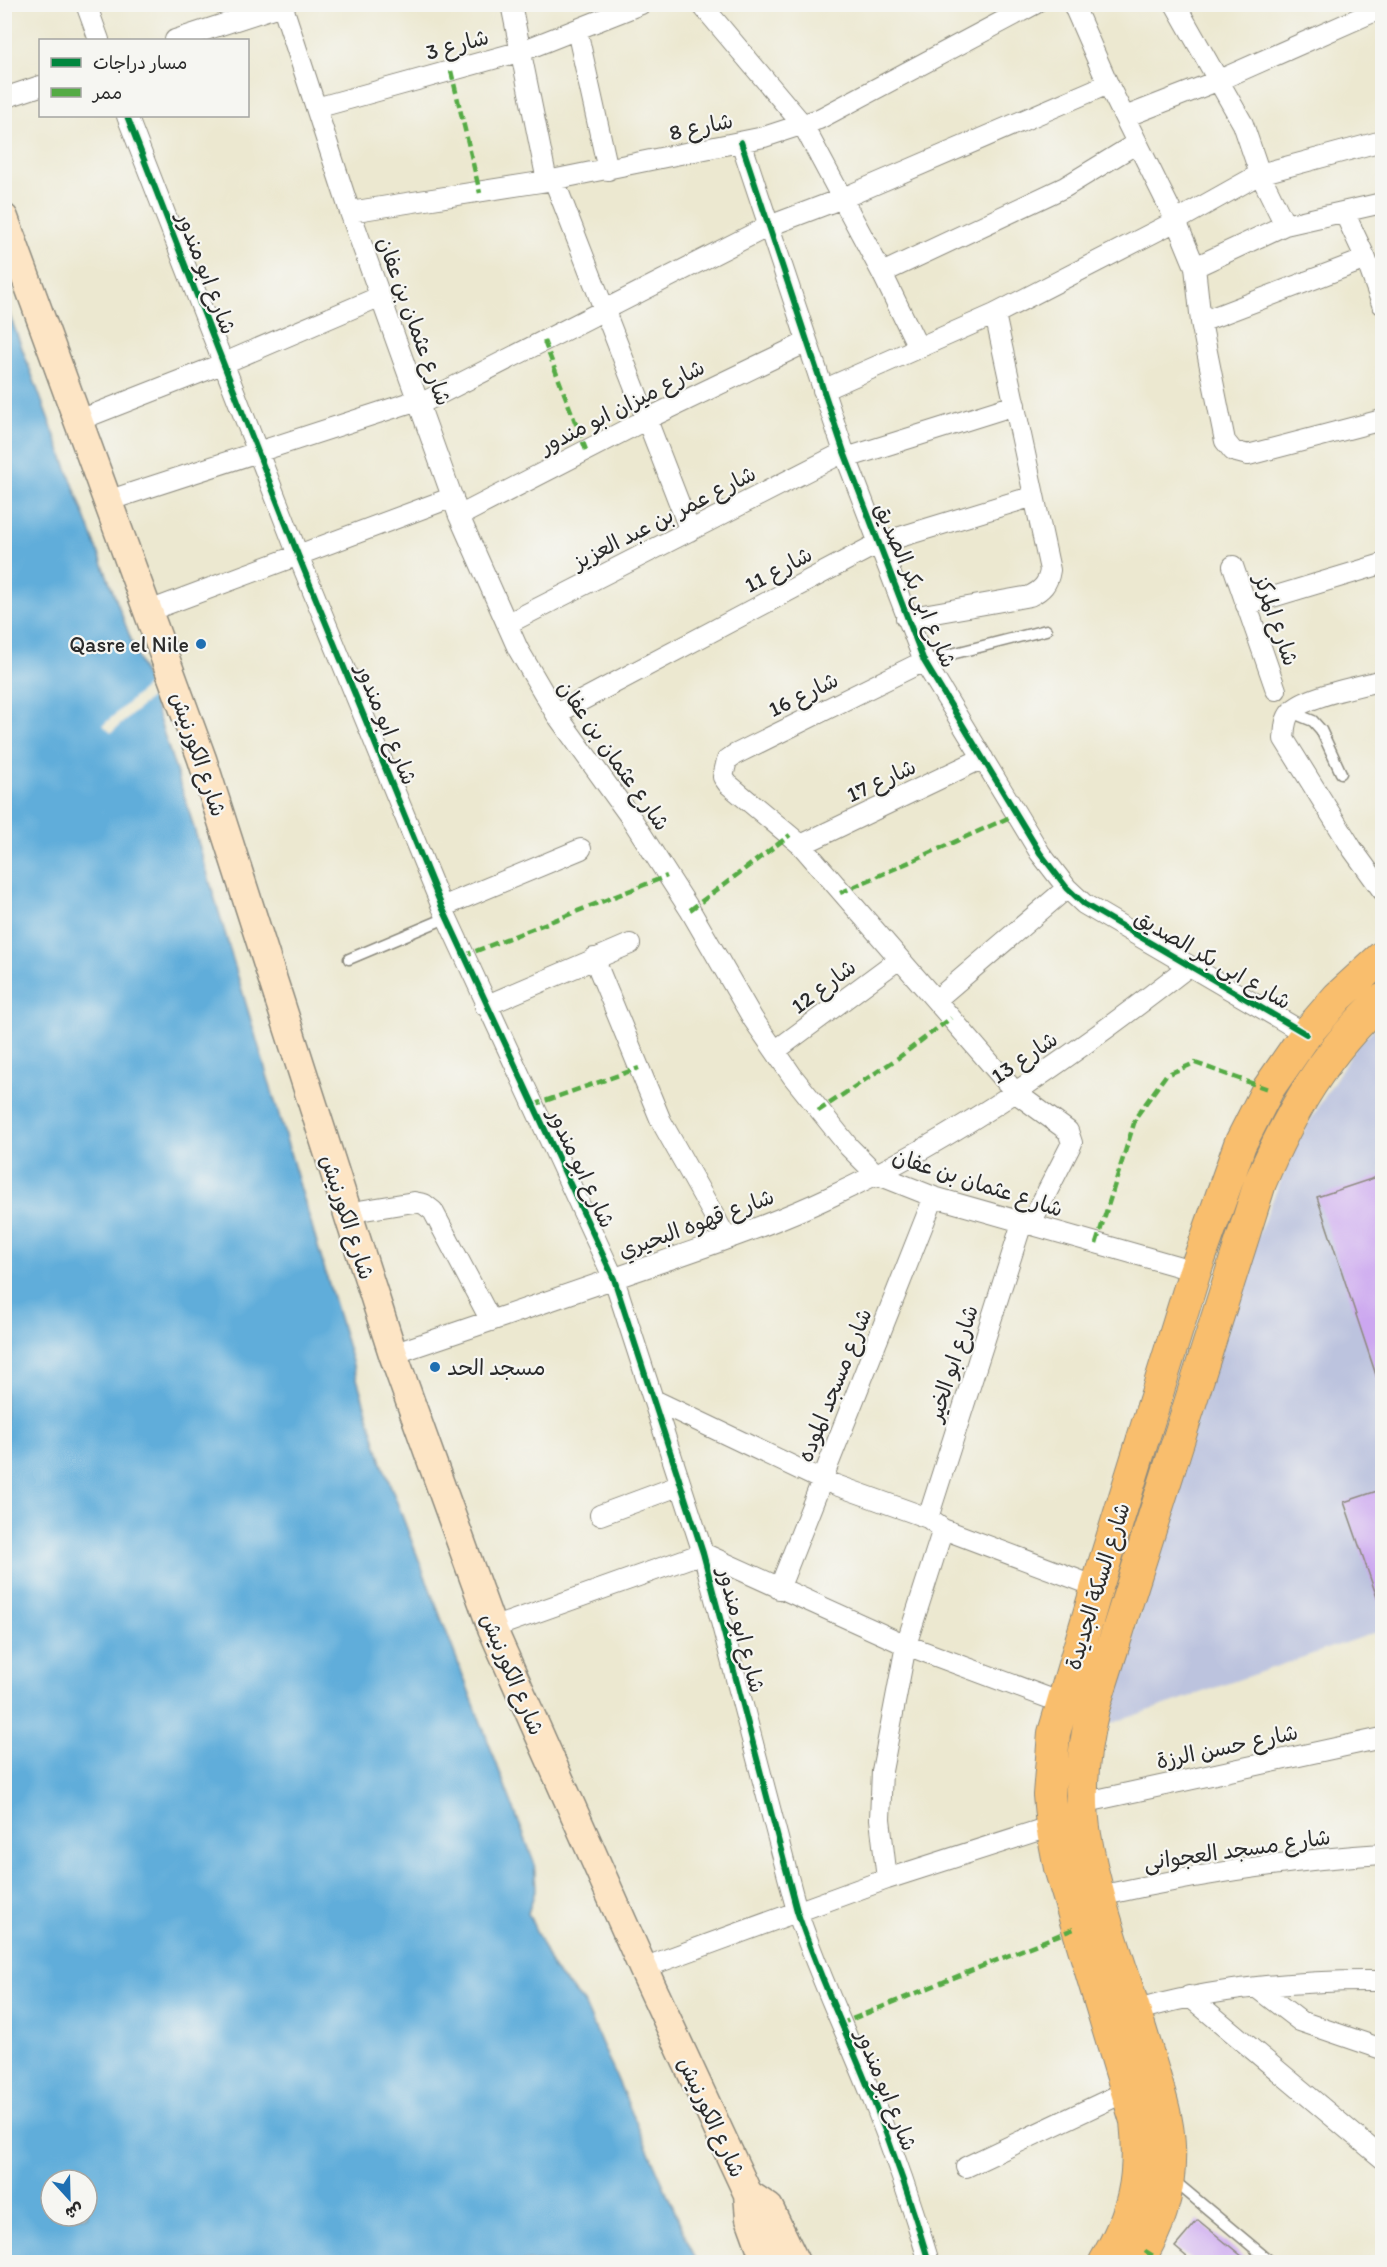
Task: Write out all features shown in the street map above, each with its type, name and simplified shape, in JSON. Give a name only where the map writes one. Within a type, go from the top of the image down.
[{"type":"main road","name":"شارع الكورنيش","points":[[4,218],[202,759],[346,1213],[393,1354],[492,1629],[643,1968],[748,2194],[750,2218],[766,2262]]},
{"type":"main road","name":"شارع السكة الجديدة","points":[[1105,2262],[1130,2214],[1137,2184],[1138,2142],[1136,2121],[1076,1928],[1052,1826],[1050,1764],[1062,1703],[1195,1271],[1228,1173],[1244,1135],[1268,1089],[1306,1034],[1338,997],[1383,957]]},
{"type":"main road","name":"شارع السكة الجديدة","points":[[1137,2262],[1157,2225],[1168,2176],[1166,2122],[1135,2011],[1099,1896],[1086,1842],[1082,1803],[1086,1740],[1093,1709],[1260,1183],[1273,1152],[1305,1093],[1345,1039],[1383,1000]]},
{"type":"main road","name":"شارع الكورنيش","points":[[748,2194],[769,2208],[795,2262]]},
{"type":"street","points":[[86,4],[99,39]]},
{"type":"street","points":[[511,4],[551,181],[690,531]]},
{"type":"street","name":"شارع 3","points":[[316,108],[522,51],[641,4]]},
{"type":"street","points":[[701,4],[803,125],[882,273],[918,347]]},
{"type":"street","name":"شارع 8","points":[[350,212],[551,181],[741,142],[803,125],[1035,4]]},
{"type":"street","points":[[1074,4],[1108,84],[1176,221],[1195,267],[1201,322],[1225,441],[1233,452],[1248,455],[1383,420]]},
{"type":"street","points":[[1175,4],[1192,29],[1217,81],[1243,124],[1260,174],[1285,225]]},
{"type":"street","points":[[178,39],[283,5]]},
{"type":"street","name":"شارع عثمان بن عفان","points":[[283,5],[350,212],[459,516],[529,671],[556,714],[631,818],[775,1051],[819,1111],[876,1174],[934,1197],[1195,1271]]},
{"type":"street","points":[[1125,117],[1217,81],[1383,8]]},
{"type":"street","points":[[577,30],[608,170]]},
{"type":"street","points":[[107,501],[419,402],[768,226],[843,198],[1108,84]]},
{"type":"street","points":[[4,98],[39,86]]},
{"type":"street","name":"شارع ابو مندور","points":[[127,117],[298,555],[444,912],[485,1006],[614,1279],[656,1401],[703,1552],[797,1911],[814,1962],[874,2100],[908,2192],[929,2262]]},
{"type":"street","points":[[823,390],[995,314],[1176,221],[1260,174],[1383,141]]},
{"type":"street","name":"شارع ابى بكر الصديق","points":[[741,142],[845,455],[877,544],[924,661],[1040,853],[1067,888],[1103,917],[1306,1034]]},
{"type":"street","points":[[882,273],[1065,187],[1137,143]]},
{"type":"street","points":[[1195,267],[1285,225],[1383,203]]},
{"type":"street","points":[[1344,212],[1366,259],[1383,304]]},
{"type":"street","points":[[1201,322],[1366,259]]},
{"type":"street","points":[[77,421],[222,364],[381,296]]},
{"type":"street","points":[[906,618],[1030,596],[1044,587],[1050,570],[995,314]]},
{"type":"street","name":"شارع ميزان ابو مندور","points":[[459,516],[647,419],[807,342]]},
{"type":"street","name":"شارع عمر بن عبد العزيز","points":[[507,624],[845,455],[1015,405]]},
{"type":"street","name":"شارع 11","points":[[556,714],[877,544],[1034,496]]},
{"type":"street","points":[[148,611],[453,497]]},
{"type":"street","points":[[1246,605],[1383,564]]},
{"type":"street","name":"شارع المركز","points":[[1233,566],[1276,690]]},
{"type":"street","name":"شارع 16","points":[[728,784],[723,777],[723,768],[727,760],[734,755],[924,661]]},
{"type":"street","points":[[1383,680],[1316,699],[1291,712],[1285,724],[1284,739],[1353,850],[1383,890]]},
{"type":"street","name":"شارع 17","points":[[801,845],[983,758]]},
{"type":"street","name":"شارع ابو الخير","points":[[728,784],[801,845],[1016,1093],[1068,1131],[1071,1136],[1072,1143],[1026,1224],[936,1523],[906,1645],[882,1771],[880,1819],[887,1879]]},
{"type":"street","points":[[444,912],[581,849]]},
{"type":"street","points":[[936,1000],[1067,888]]},
{"type":"street","points":[[485,1006],[630,944]]},
{"type":"street","points":[[594,958],[661,1121],[727,1239]]},
{"type":"street","name":"شارع 12","points":[[775,1051],[899,959]]},
{"type":"street","name":"شارع 13","points":[[876,1174],[1016,1093],[1103,1032],[1189,966]]},
{"type":"street","name":"شارع قهوه البحيري","points":[[393,1354],[727,1239],[800,1210],[876,1174]]},
{"type":"street","name":"شارع مسجد الموده","points":[[779,1589],[934,1197]]},
{"type":"street","points":[[346,1213],[414,1203],[424,1204],[433,1211],[491,1321]]},
{"type":"street","points":[[656,1401],[822,1480],[1097,1587]]},
{"type":"street","points":[[600,1515],[681,1485]]},
{"type":"street","points":[[492,1629],[703,1552],[779,1589],[906,1645],[1062,1703]]},
{"type":"street","name":"شارع حسن الرزة","points":[[1082,1803],[1383,1738]]},
{"type":"street","points":[[643,1968],[887,1879],[1052,1826]]},
{"type":"street","name":"شارع مسجد العجوانى","points":[[1099,1896],[1194,1874],[1383,1854]]},
{"type":"street","points":[[1135,2011],[1189,1996],[1257,1988],[1383,1981]]},
{"type":"street","points":[[1257,1988],[1300,2021],[1383,2049]]},
{"type":"street","points":[[1189,1996],[1383,2158]]},
{"type":"street","points":[[966,2168],[1127,2091]]},
{"type":"lane","points":[[924,661],[1046,630]]},
{"type":"lane","points":[[1291,712],[1313,721],[1321,730],[1341,773]]},
{"type":"lane","points":[[349,960],[444,912]]},
{"type":"lane","points":[[1168,2176],[1271,2262]]},
{"type":"shaded area","points":[[1382,1020],[1382,1630],[1107,1725],[1232,1296],[1297,1142],[1354,1049]]},
{"type":"water","points":[[4,300],[148,685],[188,808],[382,1463],[534,1862],[536,1888],[528,1913],[553,1969],[584,2003],[697,2262],[5,2262]]},
{"type":"pier","points":[[148,685],[152,697],[111,733],[103,725]]},
{"type":"building","points":[[1383,1175],[1383,1383],[1379,1384],[1317,1197]]},
{"type":"building","points":[[1383,1489],[1383,1605],[1380,1606],[1344,1502]]},
{"type":"building","points":[[1198,2220],[1249,2262],[1193,2262],[1175,2247]]},
{"type":"marked path","points":[[451,71],[480,193]]},
{"type":"marked path","points":[[544,341],[586,450]]},
{"type":"marked path","points":[[840,893],[1017,814]]},
{"type":"marked path","points":[[690,910],[790,835]]},
{"type":"marked path","points":[[463,956],[667,876]]},
{"type":"marked path","points":[[818,1111],[898,1058],[951,1018]]},
{"type":"marked path","points":[[1096,1244],[1136,1117],[1166,1075],[1195,1063],[1268,1089]]},
{"type":"marked path","points":[[533,1105],[639,1068]]},
{"type":"marked path","points":[[840,2024],[1076,1928]]},
{"type":"marked path","points":[[1145,2251],[1163,2262]]},
{"type":"cycle path","points":[[127,117],[298,555],[442,907],[614,1279],[703,1553],[797,1911],[882,2122],[929,2262]]},
{"type":"cycle path","points":[[741,142],[844,452],[924,661],[1040,853],[1067,888],[1084,904],[1306,1034]]},
{"type":"place","name":"Qasre el Nile","points":[[201,644]]},
{"type":"place","name":"مسجد الحد","points":[[435,1367]]}]
